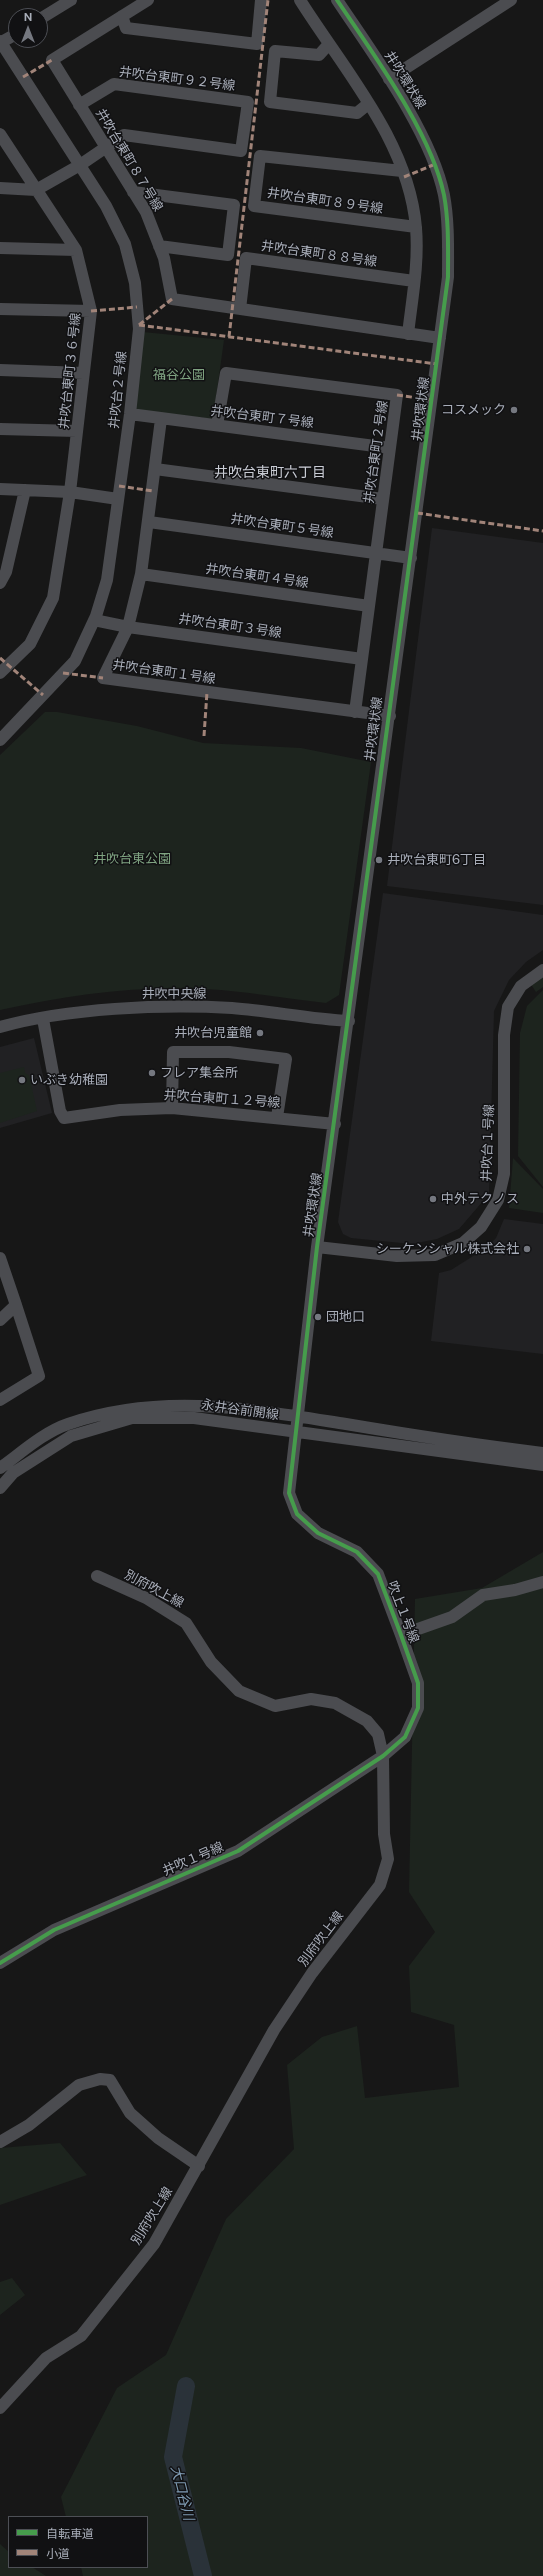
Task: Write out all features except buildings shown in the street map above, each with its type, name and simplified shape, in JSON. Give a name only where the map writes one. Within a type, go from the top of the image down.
[{"type":"street","points":[[48,14],[71,0]]},
{"type":"street","name":"井吹台東町８７号線","points":[[148,0],[52,60],[146,212],[159,246],[172,299],[440,338]]},
{"type":"street","points":[[122,16],[126,28],[257,44],[261,0]]},
{"type":"street","points":[[300,0],[368,104],[390,142],[410,194],[416,227],[414,280],[408,334]]},
{"type":"street","name":"井吹環状線","points":[[295,1432],[317,1247],[349,1021],[448,277],[448,237],[444,194],[424,138],[389,79],[338,0]]},
{"type":"street","points":[[389,79],[511,0]]},
{"type":"street","name":"井吹台２号線","points":[[0,42],[106,206],[125,244],[135,283],[139,329],[130,414],[107,580],[94,620],[74,661],[0,740]]},
{"type":"street","points":[[328,44],[319,55],[274,51],[270,102],[357,113],[368,104]]},
{"type":"street","name":"井吹台東町９２号線","points":[[36,190],[80,165],[124,135],[240,151],[248,102],[114,84],[80,105]]},
{"type":"street","name":"井吹台東町３６号線","points":[[0,134],[76,250],[91,311],[70,492],[53,598],[30,644],[0,672]]},
{"type":"street","name":"井吹台東町８９号線","points":[[402,171],[260,156],[254,206],[416,227]]},
{"type":"street","points":[[0,188],[36,190]]},
{"type":"street","points":[[134,192],[234,205],[228,255],[159,246]]},
{"type":"street","points":[[0,248],[76,250]]},
{"type":"street","name":"井吹台東町８８号線","points":[[240,309],[246,258],[414,280]]},
{"type":"street","points":[[0,308],[91,311]]},
{"type":"street","points":[[0,370],[83,373]]},
{"type":"street","name":"井吹台東町２号線","points":[[217,425],[226,374],[397,395],[355,712]]},
{"type":"street","name":"井吹台東町７号線","points":[[130,414],[390,448]]},
{"type":"street","name":"井吹台東町１号線","points":[[161,419],[149,522],[141,574],[128,627],[103,678],[390,716]]},
{"type":"street","points":[[0,428],[77,431]]},
{"type":"street","points":[[155,469],[384,499]]},
{"type":"street","points":[[0,489],[70,492],[118,499]]},
{"type":"street","points":[[0,583],[6,572],[25,490]]},
{"type":"street","name":"井吹台東町５号線","points":[[149,522],[411,558]]},
{"type":"street","name":"井吹台東町４号線","points":[[141,574],[369,606]]},
{"type":"street","name":"井吹台東町３号線","points":[[94,620],[128,627],[362,659]]},
{"type":"street","name":"井吹台１号線","points":[[317,1247],[397,1256],[435,1255],[463,1243],[481,1226],[498,1200],[504,1174],[504,1035],[508,1007],[521,986],[543,970]]},
{"type":"street","name":"井吹中央線","points":[[0,1027],[43,1019],[159,1007],[233,1008],[349,1021]]},
{"type":"street","name":"井吹台東町１２号線","points":[[43,1019],[60,1111],[64,1118],[120,1110],[172,1108],[277,1117],[335,1124]]},
{"type":"street","points":[[172,1108],[173,1052],[229,1052],[286,1059],[277,1117]]},
{"type":"street","points":[[0,1258],[39,1376],[0,1400]]},
{"type":"street","points":[[0,1320],[16,1305]]},
{"type":"street","name":"永井谷前開線","points":[[0,1468],[35,1443],[66,1424],[115,1410],[174,1404],[230,1408],[297,1417],[483,1452],[543,1465]]},
{"type":"street","name":"永井谷前開線","points":[[0,1488],[13,1473],[71,1436],[132,1418],[194,1418],[295,1432],[483,1452],[543,1453]]},
{"type":"street","name":"吹上１号線","points":[[295,1432],[289,1493],[297,1514],[318,1533],[357,1552],[378,1574],[418,1683],[418,1708],[405,1737],[384,1756]]},
{"type":"street","name":"別府吹上線","points":[[0,2408],[46,2358],[81,2336],[154,2244],[274,2030],[312,1973],[380,1885],[388,1859],[384,1834],[384,1756],[378,1734],[367,1721],[335,1703],[311,1699],[274,1706],[239,1691],[211,1662],[186,1623],[146,1598],[97,1576]]},
{"type":"street","points":[[401,1635],[452,1617],[483,1595],[515,1590],[543,1582]]},
{"type":"street","name":"井吹１号線","points":[[0,1963],[54,1930],[238,1851],[384,1756]]},
{"type":"street","points":[[0,2142],[29,2125],[79,2085],[100,2079],[110,2080],[130,2114],[158,2138],[199,2166]]},
{"type":"shaded area","points":[[432,528],[543,543],[543,905],[387,886]]},
{"type":"shaded area","points":[[383,893],[543,915],[543,950],[526,962],[509,980],[494,1011],[489,1194],[459,1229],[437,1239],[412,1244],[351,1238],[343,1234],[338,1222]]},
{"type":"shaded area","name":"いぶき幼稚園","points":[[34,1038],[52,1113],[0,1128],[0,1047]]},
{"type":"shaded area","points":[[504,1219],[543,1224],[543,1354],[431,1341],[439,1273],[451,1270],[486,1248],[496,1238]]},
{"type":"green space","name":"福谷公園","points":[[143,332],[224,340],[213,419],[135,410]]},
{"type":"green space","name":"井吹台東公園","points":[[45,712],[57,712],[137,726],[203,743],[301,748],[371,762],[339,995],[326,1003],[221,990],[193,988],[138,989],[54,999],[0,1010],[0,755]]},
{"type":"green space","points":[[543,975],[543,987],[536,992],[530,983]]},
{"type":"green space","points":[[543,990],[543,1187],[518,1156],[520,1033],[527,1006]]},
{"type":"green space","points":[[24,1067],[25,1073],[29,1075],[37,1111],[0,1123],[0,1073]]},
{"type":"green space","points":[[513,1158],[543,1189],[543,1213],[509,1208]]},
{"type":"green space","points":[[543,1552],[543,2576],[83,2576],[81,2568],[148,2568],[148,2516],[66,2516],[61,2497],[117,2388],[166,2355],[226,2219],[294,2149],[287,2065],[322,2037],[357,2026],[365,2098],[459,2087],[454,2025],[411,2012],[409,1966],[435,1932],[409,1892],[415,1599],[482,1588]]},
{"type":"green space","points":[[60,2143],[87,2175],[0,2205],[0,2148]]},
{"type":"green space","points":[[12,2278],[25,2295],[0,2315],[0,2282]]},
{"type":"green space","points":[[0,2544],[8,2551],[8,2568],[34,2568],[46,2576],[0,2576]]},
{"type":"waterway","name":"大口谷川","points":[[186,2386],[173,2457],[203,2576]]},
{"type":"marked path","points":[[229,337],[268,0]]},
{"type":"marked path","points":[[23,77],[52,60]]},
{"type":"marked path","points":[[404,177],[433,165]]},
{"type":"marked path","points":[[139,325],[172,299]]},
{"type":"marked path","points":[[91,311],[137,307]]},
{"type":"marked path","points":[[139,325],[437,364]]},
{"type":"marked path","points":[[397,395],[432,400]]},
{"type":"marked path","points":[[119,486],[153,491]]},
{"type":"marked path","points":[[417,513],[543,531]]},
{"type":"marked path","points":[[0,658],[43,695]]},
{"type":"marked path","points":[[63,673],[103,678]]},
{"type":"marked path","points":[[204,736],[207,692]]},
{"type":"cycle path","points":[[0,1963],[54,1930],[238,1851],[383,1756],[405,1737],[418,1708],[418,1683],[378,1574],[357,1552],[318,1533],[297,1514],[289,1493],[317,1247],[448,277],[447,215],[444,195],[437,171],[427,146],[399,94],[337,0]]},
{"type":"place","name":"コスメック","points":[[514,410]]},
{"type":"place","name":"井吹台東町6丁目","points":[[379,860]]},
{"type":"place","name":"井吹台児童館","points":[[260,1033]]},
{"type":"place","name":"フレア集会所","points":[[152,1073]]},
{"type":"place","name":"いぶき幼稚園","points":[[22,1080]]},
{"type":"place","name":"中外テクノス","points":[[433,1199]]},
{"type":"place","name":"シーケンシャル株式会社","points":[[527,1249]]},
{"type":"place","name":"団地口","points":[[318,1317]]},
{"type":"district","name":"井吹台東町六丁目","points":[[270,473]]}]
